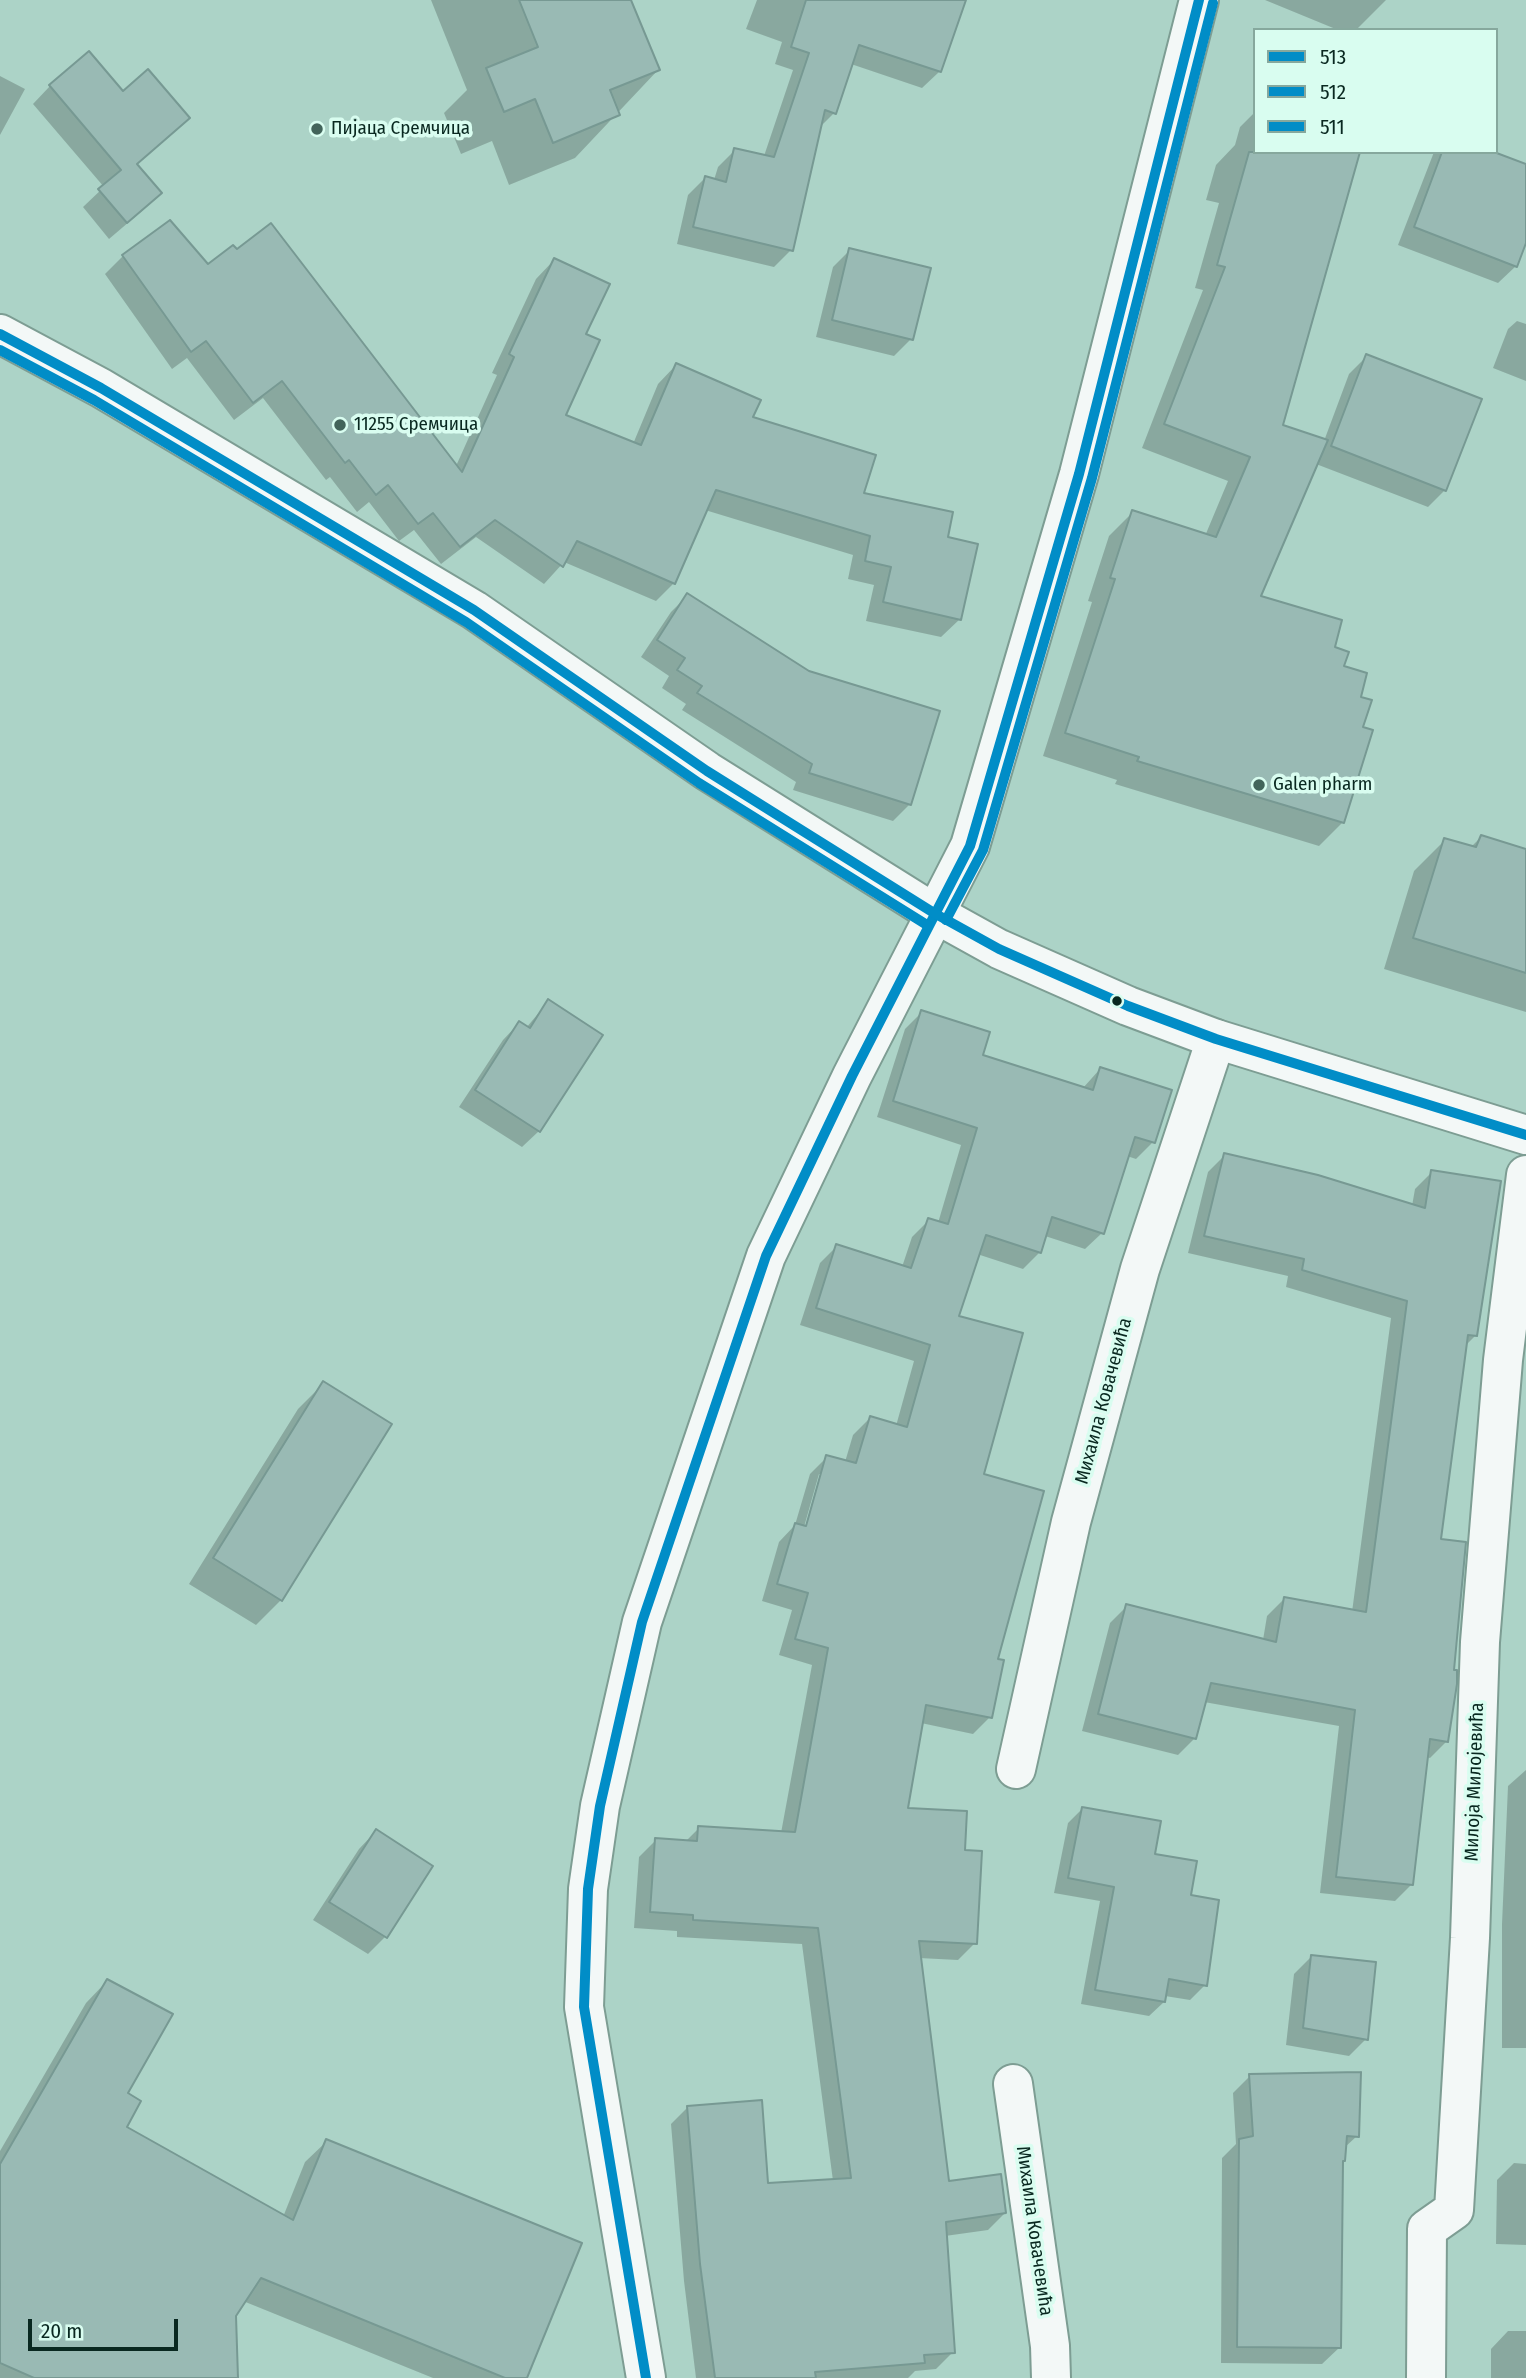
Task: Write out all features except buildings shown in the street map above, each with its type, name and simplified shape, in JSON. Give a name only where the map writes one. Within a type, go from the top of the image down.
[{"type":"street","points":[[646,2378],[583,2007],[587,1889],[600,1806],[642,1622],[766,1256],[934,913],[970,846],[1075,487],[1199,0]]},
{"type":"street","points":[[0,334],[101,388],[474,610],[707,771],[934,913],[1019,958],[1128,1006],[1216,1039],[1526,1135]]},
{"type":"street","name":"Михаила Ковачевића","points":[[1016,1769],[1072,1521],[1140,1269],[1216,1039]]},
{"type":"street","name":"Милоја Милојевића","points":[[1426,2378],[1427,2230],[1454,2210],[1469,1938],[1480,1642],[1503,1360],[1526,1175]]},
{"type":"street","name":"Михаила Ковачевића","points":[[1013,2084],[1050,2346],[1051,2378]]},
{"type":"transit line","name":"513","points":[[646,2378],[584,2007],[588,1889],[600,1806],[642,1622],[766,1256],[852,1076],[970,846],[1079,474],[1199,0]]},
{"type":"transit line","name":"512","points":[[946,920],[983,850],[1092,478],[1213,3]]},
{"type":"transit line","name":"511","points":[[0,334],[101,388],[474,610],[707,771],[934,913],[999,949],[1128,1006],[1216,1039],[1526,1135]]},
{"type":"transit line","name":"512","points":[[0,350],[94,400],[466,622],[699,783],[927,925]]},
{"type":"place","name":"Пијаца Сремчица","points":[[317,129]]},
{"type":"place","name":"11255 Сремчица","points":[[340,425]]},
{"type":"place","name":"Galen pharm","points":[[1259,785]]}]
